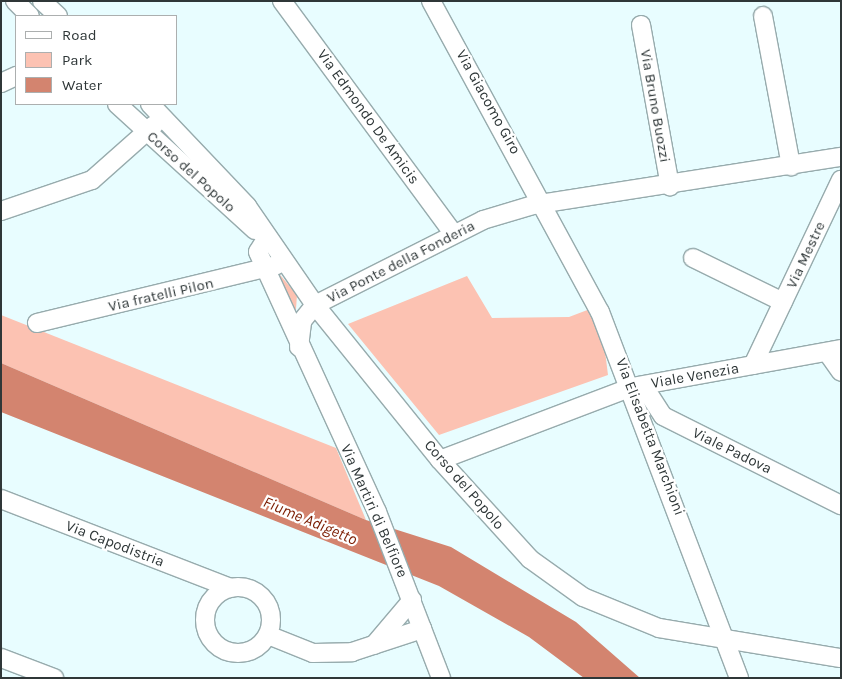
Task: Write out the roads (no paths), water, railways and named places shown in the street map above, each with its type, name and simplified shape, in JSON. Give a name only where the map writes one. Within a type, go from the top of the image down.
[{"type":"street","points":[[15,1],[29,15]]},
{"type":"street","points":[[42,1],[57,15]]},
{"type":"street","name":"Via Edmondo De Amicis","points":[[282,1],[453,233]]},
{"type":"street","name":"Via Giacomo Giro","points":[[432,1],[544,203]]},
{"type":"street","points":[[763,16],[791,166]]},
{"type":"street","name":"Via Bruno Buozzi","points":[[641,25],[670,186]]},
{"type":"street","points":[[1,83],[15,76]]},
{"type":"street","name":"Corso del Popolo","points":[[118,105],[146,133],[266,239]]},
{"type":"street","name":"Corso del Popolo","points":[[151,105],[247,206],[266,239],[316,305],[440,460],[530,559],[583,597],[659,628],[841,658]]},
{"type":"street","points":[[1,211],[92,180],[164,117]]},
{"type":"street","points":[[544,203],[670,186],[841,157]]},
{"type":"street","name":"Via Mestre","points":[[753,365],[841,180]]},
{"type":"street","name":"Via Ponte della Fonderia","points":[[316,305],[453,233],[544,203]]},
{"type":"street","name":"Via Elisabetta Marchioni","points":[[544,203],[632,387],[727,639],[739,678]]},
{"type":"street","name":"Via Martiri di Belfiore","points":[[266,239],[258,252],[299,347],[377,512],[441,678]]},
{"type":"street","name":"Via Mestre","points":[[693,258],[783,302]]},
{"type":"street","name":"Via fratelli Pilon","points":[[37,323],[266,270],[284,262]]},
{"type":"street","points":[[299,347],[302,321],[316,305]]},
{"type":"street","points":[[834,350],[841,372]]},
{"type":"street","name":"Viale Venezia","points":[[440,460],[632,387],[834,350]]},
{"type":"street","points":[[632,387],[648,393],[663,416],[653,425],[650,437]]},
{"type":"street","name":"Viale Padova","points":[[663,416],[841,505]]},
{"type":"street","name":"Via Capodistria","points":[[1,500],[230,588],[251,590],[264,600],[270,614],[268,635]]},
{"type":"street","points":[[230,588],[216,596],[206,610],[206,631],[212,641],[230,652],[241,653],[261,644],[268,635],[313,652],[372,647],[422,629]]},
{"type":"street","points":[[372,647],[412,600]]},
{"type":"street","points":[[1,658],[54,678]]},
{"type":"water","name":"Fiume Adigetto","points":[[1,363],[366,520],[451,547],[576,622],[640,678],[584,678],[529,637],[439,586],[1,412]]}]
